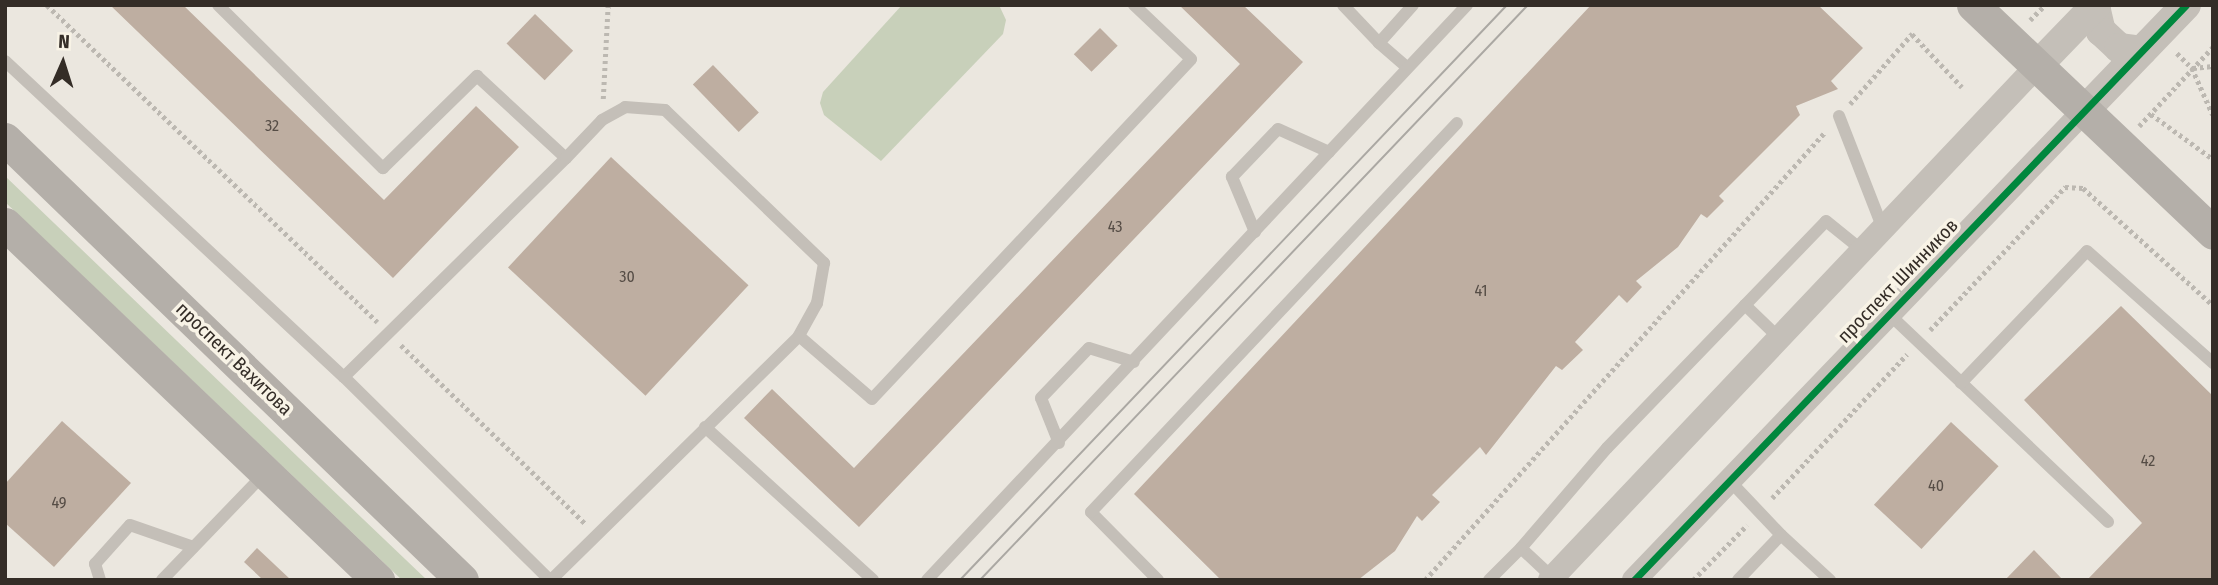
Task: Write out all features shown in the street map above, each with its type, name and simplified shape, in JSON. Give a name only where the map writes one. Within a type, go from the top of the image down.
[{"type":"main road","points":[[1973,5],[2213,233]]},
{"type":"main road","name":"проспект Вахитова","points":[[5,139],[462,580]]},
{"type":"main road","points":[[5,223],[378,580]]},
{"type":"street","name":"проспект Шинников","points":[[1634,580],[2084,111],[2156,48],[2186,5]]},
{"type":"street","points":[[1551,579],[2095,6]]},
{"type":"street","points":[[2095,6],[2101,31],[2119,48],[2156,48]]},
{"type":"lane","points":[[218,5],[383,169],[477,76],[566,158]]},
{"type":"lane","points":[[799,336],[872,399],[1191,59],[1134,5]]},
{"type":"lane","points":[[1343,5],[1379,43],[1407,67]]},
{"type":"lane","points":[[1379,43],[1413,5]]},
{"type":"lane","points":[[927,580],[1059,443],[1467,5]]},
{"type":"lane","points":[[5,61],[344,377],[550,580],[799,336],[817,303],[824,263],[665,110],[625,107],[601,120],[390,334],[344,377]]},
{"type":"lane","points":[[1839,116],[1883,229]]},
{"type":"lane","points":[[1158,580],[1091,512],[1457,123]]},
{"type":"lane","points":[[1255,232],[1232,177],[1278,129],[1329,152]]},
{"type":"lane","points":[[1489,580],[1826,221],[1863,251]]},
{"type":"lane","points":[[1961,383],[2087,251],[2213,363]]},
{"type":"lane","points":[[1745,305],[1779,338]]},
{"type":"lane","points":[[1889,314],[2108,522]]},
{"type":"lane","points":[[1059,443],[1041,398],[1089,348],[1134,362]]},
{"type":"lane","points":[[705,427],[873,580]]},
{"type":"lane","points":[[162,580],[265,474]]},
{"type":"lane","points":[[1729,480],[1781,535],[1830,580]]},
{"type":"lane","points":[[100,580],[95,564],[131,525],[194,547]]},
{"type":"lane","points":[[1738,580],[1781,535]]},
{"type":"lane","points":[[1521,548],[1551,579]]},
{"type":"path","points":[[47,5],[597,534]]},
{"type":"path","points":[[601,120],[608,5]]},
{"type":"path","points":[[2030,20],[2045,5]]},
{"type":"path","points":[[1425,580],[1912,34],[1962,87]]},
{"type":"path","points":[[2136,129],[2213,47]]},
{"type":"path","points":[[2156,48],[2192,68],[2213,66]]},
{"type":"path","points":[[2192,68],[2213,115]]},
{"type":"path","points":[[2151,114],[2213,159]]},
{"type":"path","points":[[1693,580],[2065,187],[2082,188],[2213,305]]},
{"type":"green space","points":[[902,5],[999,5],[1006,20],[1003,34],[881,161],[824,115],[820,103],[823,92]]},
{"type":"green space","points":[[5,176],[427,580],[402,580],[5,202]]},
{"type":"building","points":[[110,5],[183,5],[384,200],[476,106],[519,147],[393,278]]},
{"type":"building","points":[[1179,5],[1243,5],[1303,62],[859,527],[744,418],[772,389],[854,468],[1240,64]]},
{"type":"building","points":[[1591,5],[1818,5],[1863,48],[1831,81],[1838,89],[1796,106],[1800,115],[1719,196],[1724,201],[1707,218],[1701,214],[1678,247],[1636,281],[1642,287],[1627,303],[1619,295],[1575,342],[1583,350],[1562,370],[1556,366],[1486,455],[1480,447],[1432,495],[1440,502],[1422,521],[1417,516],[1395,551],[1358,580],[1221,580],[1134,494]]},
{"type":"building","points":[[535,14],[573,51],[545,80],[507,43]]},
{"type":"building","points":[[1100,28],[1118,46],[1092,72],[1074,54]]},
{"type":"building","points":[[713,65],[759,112],[739,132],[693,84]]},
{"type":"building","points":[[611,157],[748,285],[646,396],[508,267]]},
{"type":"building","points":[[2121,306],[2213,396],[2213,580],[2087,580],[2142,523],[2024,400]]},
{"type":"building","points":[[62,421],[131,483],[54,567],[5,523],[5,484]]},
{"type":"building","points":[[1951,422],[1999,466],[1921,549],[1874,505]]},
{"type":"building","points":[[257,548],[291,580],[263,580],[244,562]]},
{"type":"building","points":[[2034,550],[2063,580],[2005,580]]},
{"type":"tram line","points":[[960,580],[1507,5]]},
{"type":"tram line","points":[[980,580],[1528,5]]},
{"type":"cycle path","points":[[1634,580],[2186,5]]}]
